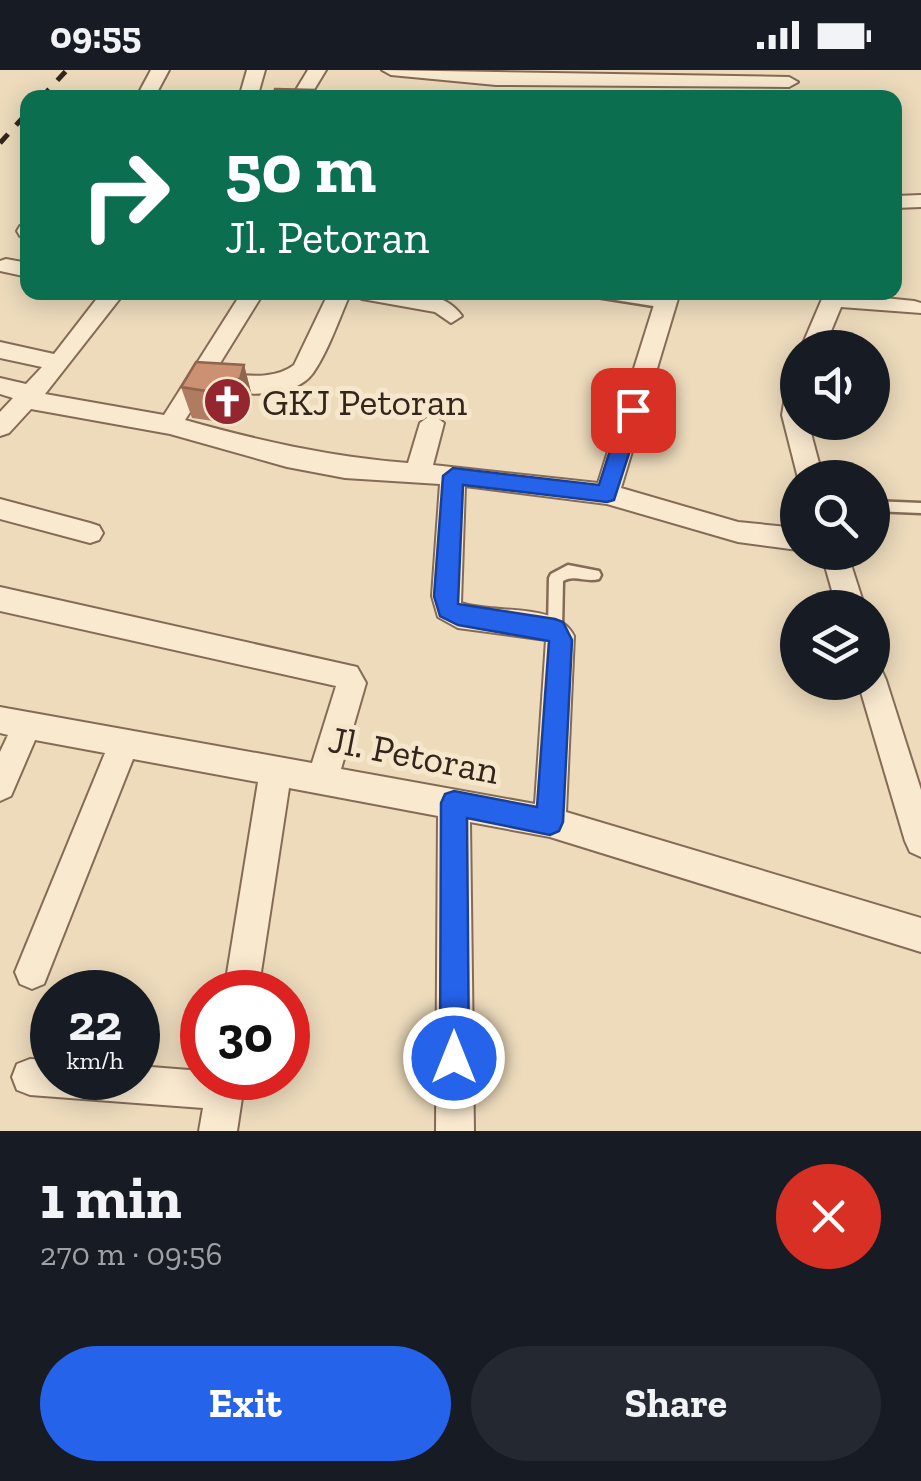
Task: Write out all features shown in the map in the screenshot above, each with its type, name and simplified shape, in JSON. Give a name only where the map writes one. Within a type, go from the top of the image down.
[{"type":"street","points":[[391,70],[478,79],[790,83]]},
{"type":"street","points":[[0,426],[30,397],[108,300]]},
{"type":"street","points":[[170,425],[248,300]]},
{"type":"street","points":[[197,380],[280,384],[294,379],[303,370],[336,300]]},
{"type":"street","points":[[416,300],[450,305]]},
{"type":"street","points":[[607,494],[666,300]]},
{"type":"street","points":[[817,330],[834,300]]},
{"type":"street","points":[[862,300],[914,308]]},
{"type":"street","points":[[0,350],[59,363]]},
{"type":"street","points":[[0,386],[30,397],[170,425],[288,458],[345,468],[607,494],[738,532],[780,537]]},
{"type":"street","points":[[418,473],[432,423]]},
{"type":"street","points":[[453,476],[448,609],[458,616],[555,629],[560,640],[550,822]]},
{"type":"street","points":[[0,509],[90,533]]},
{"type":"street","points":[[0,599],[347,676],[351,683],[322,778]]},
{"type":"street","points":[[878,700],[921,841]]},
{"type":"street","points":[[0,786],[14,722]]},
{"type":"street","name":"Jl. Petoran","points":[[14,722],[550,822],[921,935]]},
{"type":"street","points":[[33,970],[124,743]]},
{"type":"street","points":[[244,970],[276,770]]},
{"type":"street","points":[[454,803],[454,1131]]},
{"type":"street","points":[[218,1131],[223,1100]]},
{"type":"lane","points":[[890,507],[921,508]]},
{"type":"lane","points":[[555,629],[556,578],[568,571],[594,575]]},
{"type":"building","points":[[196,362],[244,365],[240,379],[222,379],[219,393],[181,387]]},
{"type":"railway","points":[[48,90],[67,70]]},
{"type":"railway","points":[[0,143],[20,121]]},
{"type":"place","name":"GKJ Petoran","points":[[227,402]]},
{"type":"route","points":[[454,1058],[454,803],[550,822],[560,636],[555,629],[450,612],[446,596],[453,476],[607,494],[633,410]]}]
